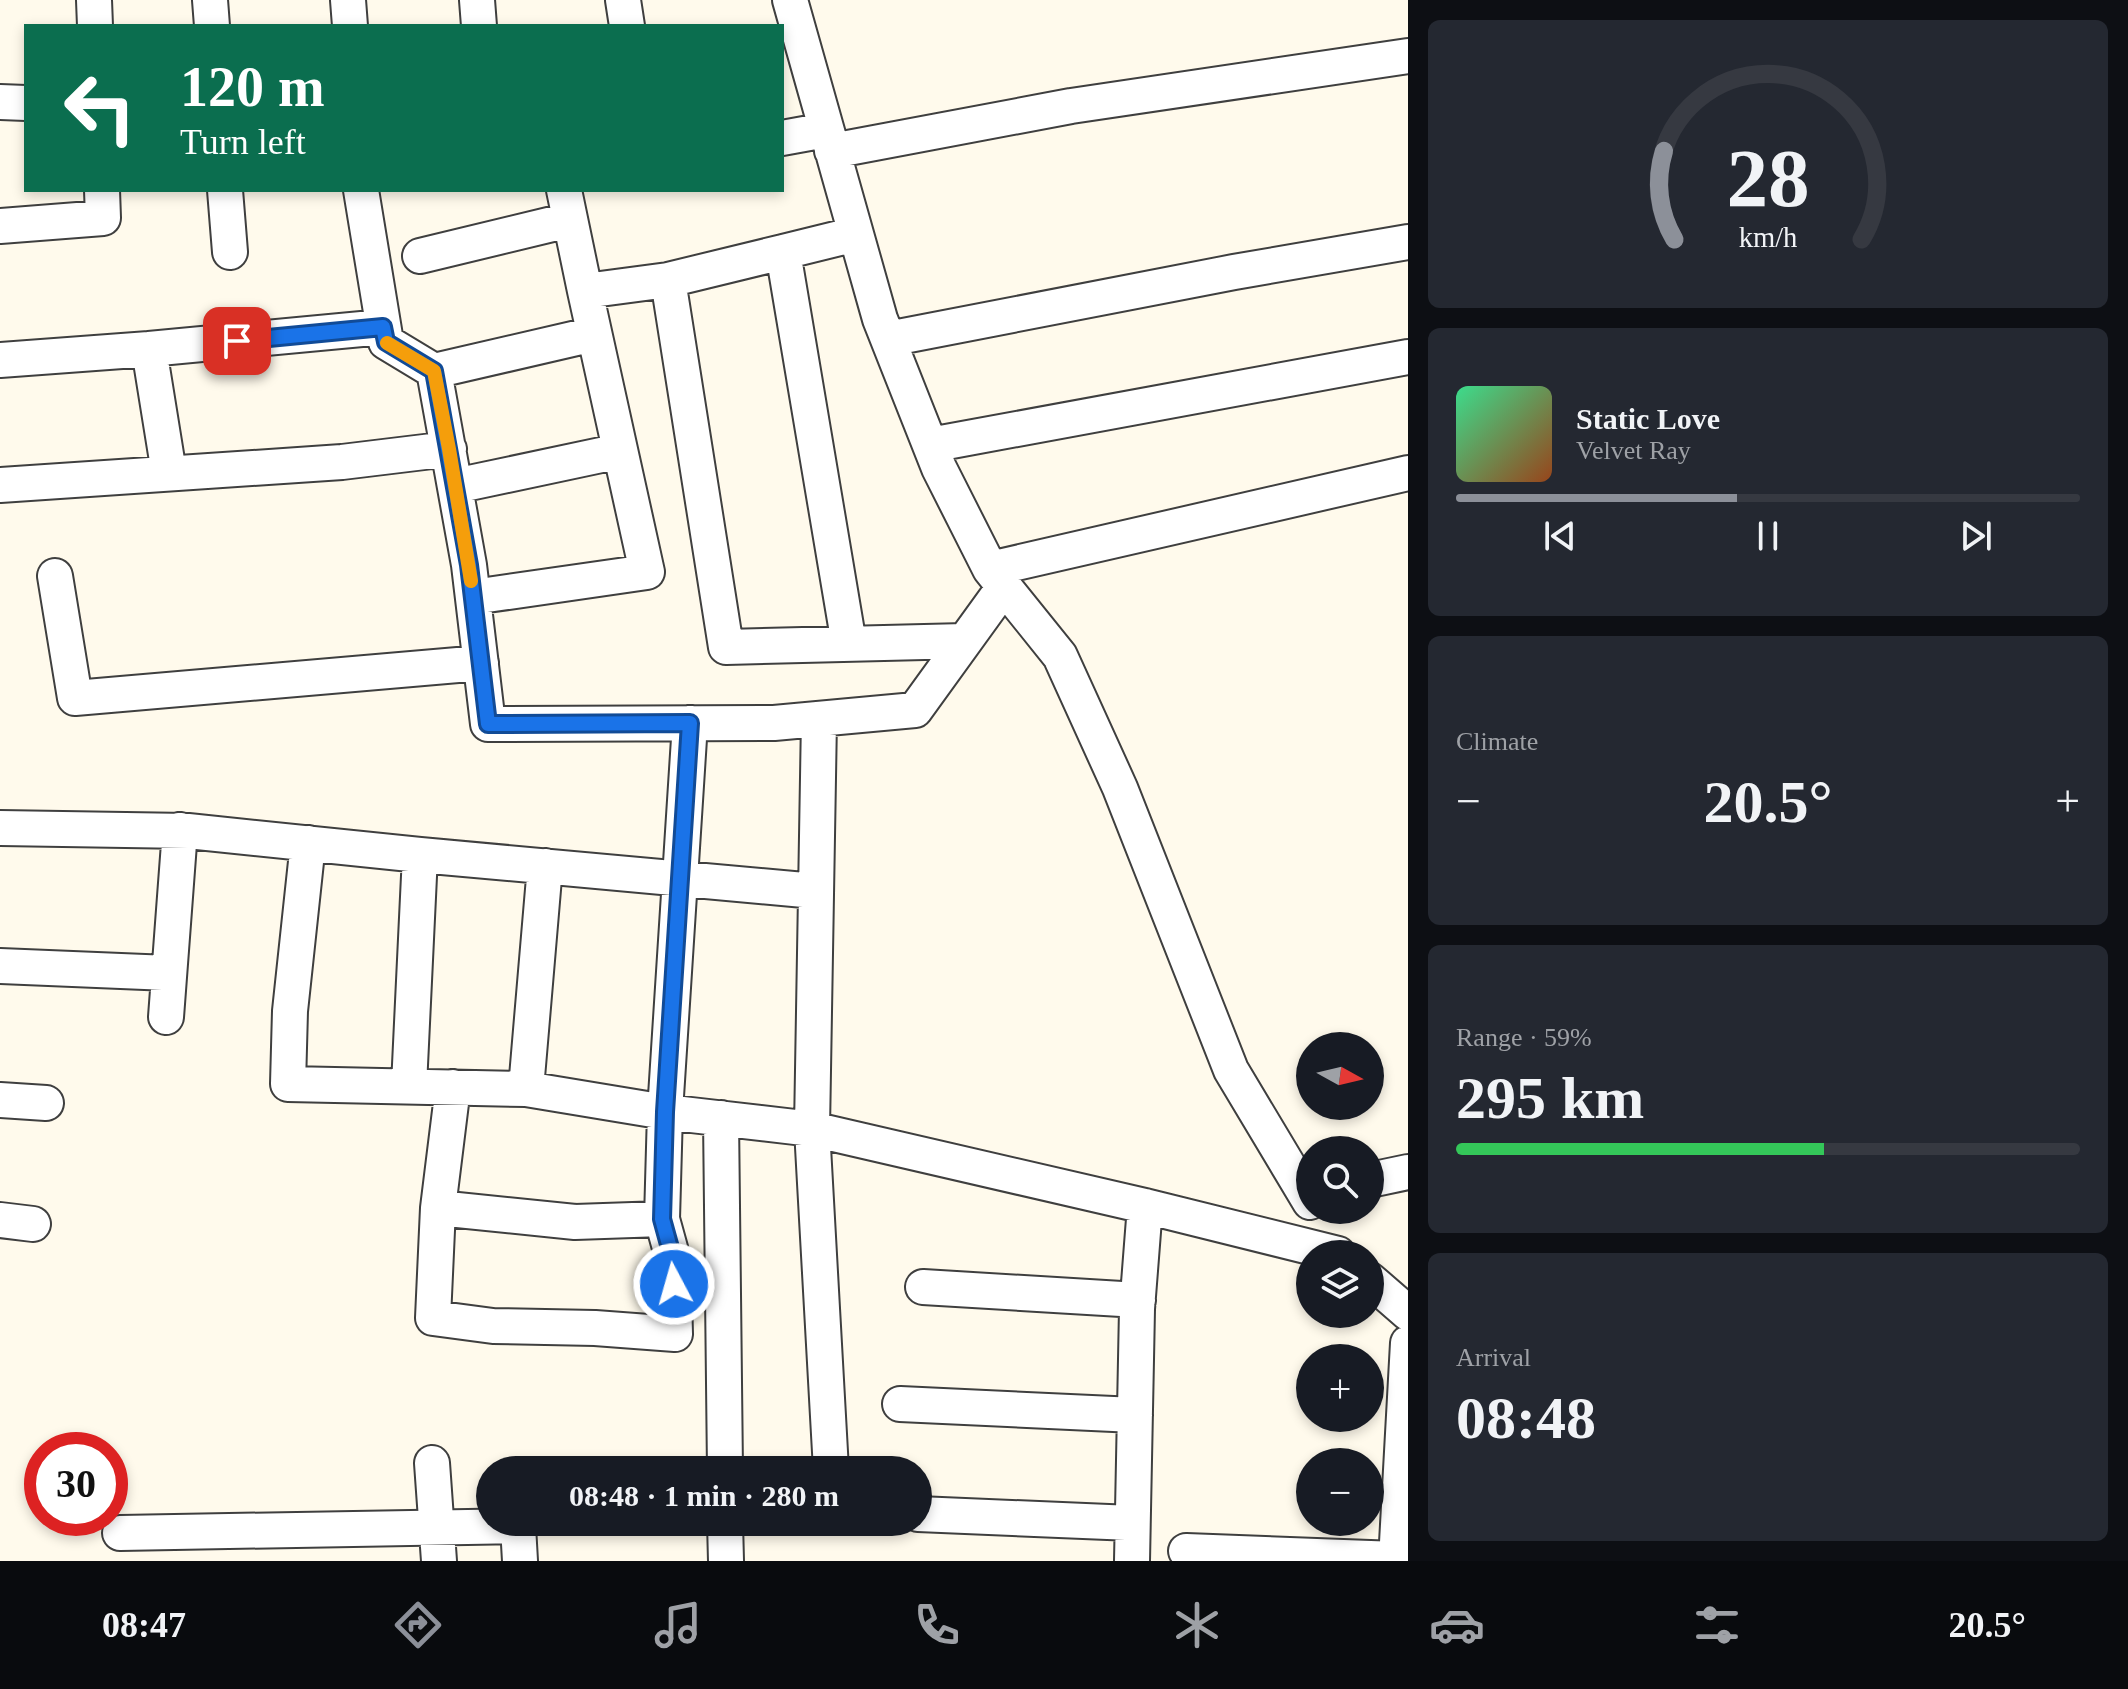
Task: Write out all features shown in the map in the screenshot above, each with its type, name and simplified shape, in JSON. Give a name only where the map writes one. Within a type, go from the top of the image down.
[{"type":"street","points":[[94,0],[95,24]]},
{"type":"street","points":[[210,0],[212,24]]},
{"type":"street","points":[[348,0],[350,24]]},
{"type":"street","points":[[477,0],[479,24]]},
{"type":"street","points":[[623,0],[627,24]]},
{"type":"street","points":[[790,0],[880,319],[939,468],[997,578],[1060,656],[1120,788],[1231,1070],[1296,1176]]},
{"type":"street","points":[[784,138],[829,140],[1408,56]]},
{"type":"street","points":[[0,102],[24,103]]},
{"type":"street","points":[[0,226],[103,218],[102,192]]},
{"type":"street","points":[[225,192],[230,252]]},
{"type":"street","points":[[361,192],[386,342],[434,371],[594,334]]},
{"type":"street","points":[[420,256],[566,205],[647,572],[473,597]]},
{"type":"street","points":[[585,291],[668,280],[856,234]]},
{"type":"street","points":[[888,339],[1234,272],[1408,242]]},
{"type":"street","points":[[783,252],[849,644]]},
{"type":"street","points":[[668,280],[726,647],[965,641]]},
{"type":"street","points":[[0,360],[383,327]]},
{"type":"street","points":[[149,349],[169,473]]},
{"type":"street","points":[[930,445],[1408,357]]},
{"type":"street","points":[[434,371],[473,597],[488,724],[774,723],[915,710],[965,641],[997,578],[1408,473]]},
{"type":"street","points":[[0,485],[342,462],[449,449]]},
{"type":"street","points":[[455,486],[620,451]]},
{"type":"street","points":[[55,576],[75,698],[481,663]]},
{"type":"street","points":[[819,719],[812,1129],[830,1456]]},
{"type":"street","points":[[453,1087],[438,1208],[433,1318],[493,1326],[595,1328],[675,1334],[673,1259],[662,1219],[665,1112],[690,723]]},
{"type":"street","points":[[0,828],[180,830],[815,891]]},
{"type":"street","points":[[166,1017],[180,830]]},
{"type":"street","points":[[308,843],[290,1011],[288,1084],[526,1089],[665,1112],[812,1129],[1296,1243]]},
{"type":"street","points":[[409,1086],[420,855]]},
{"type":"street","points":[[526,1089],[545,866]]},
{"type":"street","points":[[0,966],[169,973]]},
{"type":"street","points":[[0,1100],[46,1103]]},
{"type":"street","points":[[721,1118],[725,1456]]},
{"type":"street","points":[[1384,1177],[1408,1172]]},
{"type":"street","points":[[1132,1561],[1138,1300],[1145,1206]]},
{"type":"street","points":[[438,1208],[575,1222],[662,1219]]},
{"type":"street","points":[[923,1287],[1138,1300]]},
{"type":"street","points":[[1384,1292],[1408,1313]]},
{"type":"street","points":[[1186,1551],[1396,1560],[1408,1343]]},
{"type":"street","points":[[900,1404],[1135,1415]]},
{"type":"street","points":[[432,1463],[439,1561]]},
{"type":"street","points":[[932,1515],[1132,1523]]},
{"type":"street","points":[[128,1533],[518,1526],[520,1561]]},
{"type":"street","points":[[725,1536],[726,1561]]},
{"type":"slow traffic","points":[[387,343],[434,371],[471,581]]},
{"type":"route","points":[[237,341],[383,327],[386,342],[434,371],[469,565],[488,724],[690,723],[665,1112],[662,1219],[673,1259],[674,1284]]}]
